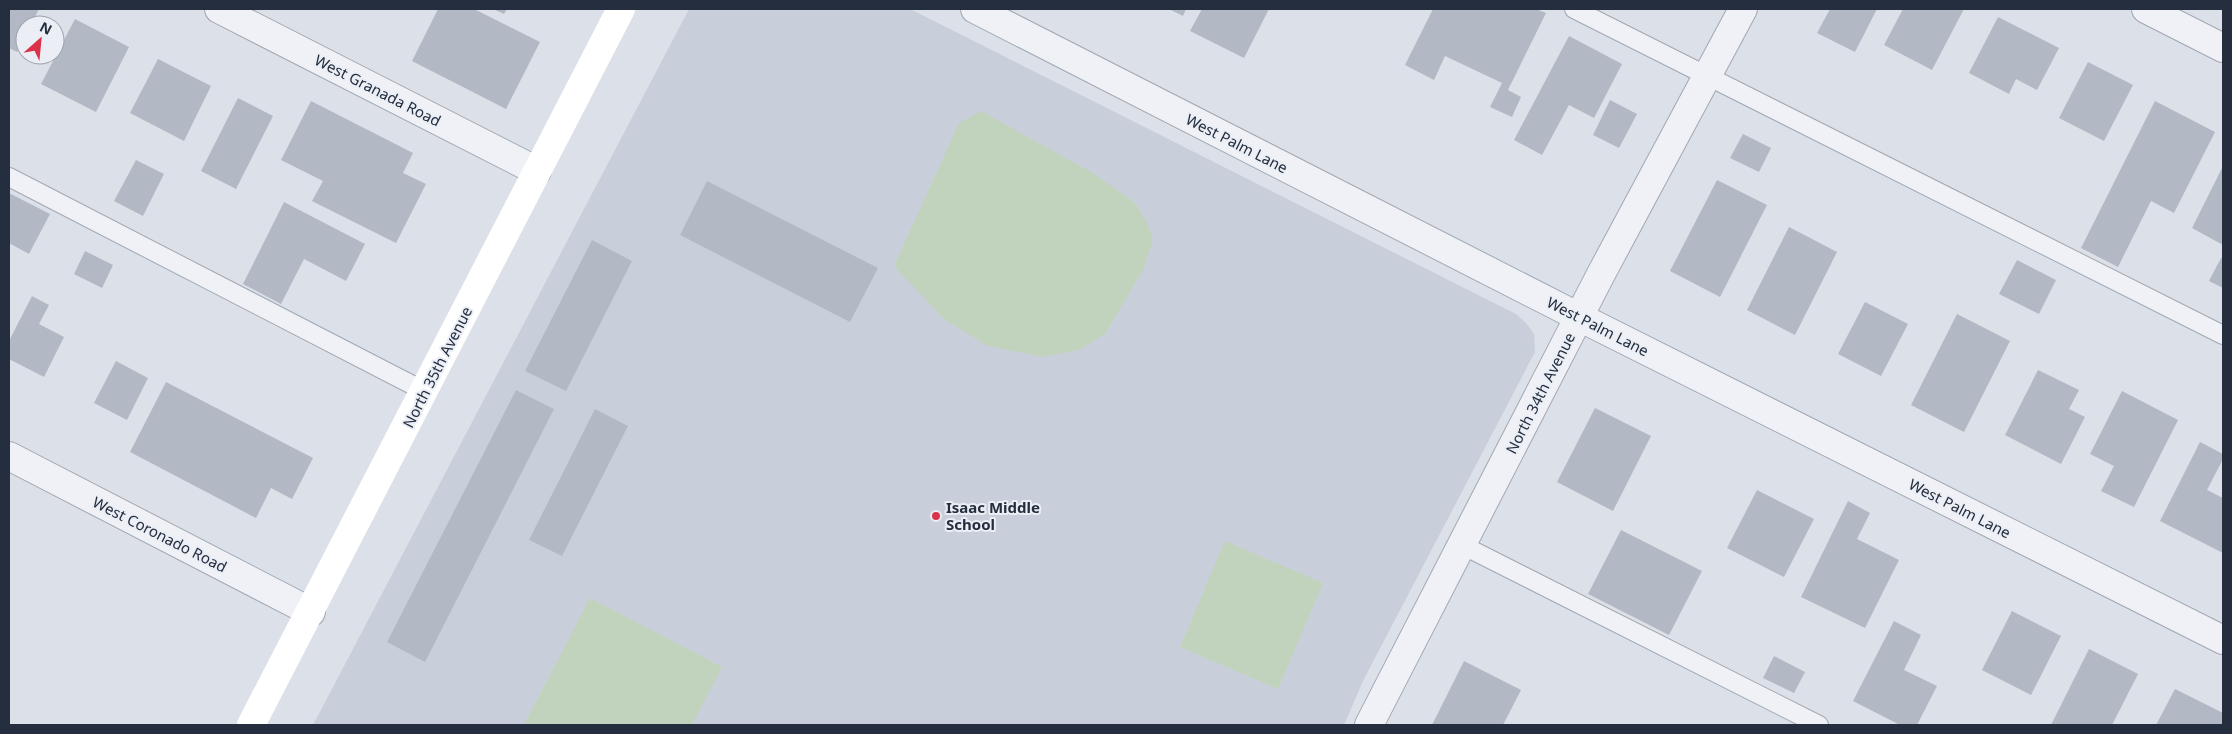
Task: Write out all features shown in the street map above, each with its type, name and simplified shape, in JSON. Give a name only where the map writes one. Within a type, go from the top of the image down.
[{"type":"main road","name":"North 35th Avenue","points":[[251,725],[621,9]]},
{"type":"street","name":"West Granada Road","points":[[219,9],[537,171]]},
{"type":"street","name":"West Palm Lane","points":[[975,9],[1579,317],[2223,640]]},
{"type":"street","name":"North 34th Avenue","points":[[1369,725],[1579,317],[1743,9]]},
{"type":"street","points":[[2146,9],[2223,48]]},
{"type":"street","name":"West Coronado Road","points":[[9,456],[310,612]]},
{"type":"lane","points":[[1574,9],[2223,335]]},
{"type":"lane","points":[[9,177],[424,391]]},
{"type":"lane","points":[[1462,545],[1819,725]]},
{"type":"shaded area","name":"Isaac Middle School","points":[[689,9],[910,9],[1516,314],[1526,323],[1534,334],[1535,352],[1363,681],[1344,725],[313,725]]},
{"type":"green space","points":[[981,111],[1093,173],[1135,203],[1146,221],[1153,240],[1143,270],[1105,334],[1079,350],[1043,357],[988,346],[945,320],[894,266],[959,123]]},
{"type":"green space","points":[[1225,541],[1323,583],[1278,689],[1180,647]]},
{"type":"green space","points":[[590,598],[722,667],[692,725],[524,725]]},
{"type":"building","points":[[9,9],[39,9],[36,15],[15,15],[15,51],[9,48]]},
{"type":"building","points":[[438,9],[474,9],[540,42],[506,109],[412,61]]},
{"type":"building","points":[[493,9],[507,9],[504,14]]},
{"type":"building","points":[[1169,9],[1186,9],[1183,16]]},
{"type":"building","points":[[1202,9],[1269,9],[1244,58],[1190,31]]},
{"type":"building","points":[[1433,9],[1536,9],[1546,13],[1508,90],[1521,97],[1512,117],[1490,107],[1502,83],[1445,56],[1434,80],[1405,65]]},
{"type":"building","points":[[1830,9],[1877,9],[1855,52],[1817,33]]},
{"type":"building","points":[[1903,9],[1964,9],[1932,70],[1884,45]]},
{"type":"building","points":[[1998,17],[2059,48],[2037,90],[2016,79],[2009,94],[1969,73]]},
{"type":"building","points":[[75,19],[129,47],[96,112],[41,84],[51,65],[65,65],[65,38]]},
{"type":"building","points":[[1569,36],[1622,64],[1594,118],[1569,105],[1542,155],[1514,140]]},
{"type":"building","points":[[158,59],[211,86],[184,141],[130,113]]},
{"type":"building","points":[[2088,62],[2133,85],[2104,141],[2059,118]]},
{"type":"building","points":[[238,98],[273,116],[236,189],[201,171]]},
{"type":"building","points":[[1610,100],[1637,114],[1619,148],[1593,135]]},
{"type":"building","points":[[311,101],[413,153],[403,173],[426,184],[396,243],[312,201],[323,181],[281,160]]},
{"type":"building","points":[[2155,101],[2215,132],[2174,213],[2151,201],[2118,267],[2081,248]]},
{"type":"building","points":[[1743,134],[1771,148],[1759,172],[1730,158]]},
{"type":"building","points":[[136,160],[164,174],[143,216],[114,201]]},
{"type":"building","points":[[2223,166],[2223,245],[2192,228]]},
{"type":"building","points":[[1717,180],[1767,205],[1720,297],[1670,271]]},
{"type":"building","points":[[707,181],[878,268],[850,322],[680,235]]},
{"type":"building","points":[[9,193],[50,214],[29,254],[9,243]]},
{"type":"building","points":[[284,202],[365,244],[346,281],[304,259],[281,304],[243,284]]},
{"type":"building","points":[[1789,227],[1837,252],[1795,335],[1747,310]]},
{"type":"building","points":[[592,240],[632,261],[566,391],[525,371]]},
{"type":"building","points":[[85,251],[113,265],[102,288],[74,274]]},
{"type":"building","points":[[2221,258],[2223,259],[2223,288],[2209,281]]},
{"type":"building","points":[[2017,260],[2056,280],[2039,314],[1999,294]]},
{"type":"building","points":[[32,296],[49,305],[39,324],[64,337],[44,377],[9,359],[9,341]]},
{"type":"building","points":[[1865,302],[1908,324],[1881,376],[1838,354]]},
{"type":"building","points":[[1957,314],[2010,341],[1964,432],[1911,405]]},
{"type":"building","points":[[116,361],[148,378],[127,420],[94,403]]},
{"type":"building","points":[[2038,370],[2079,390],[2069,409],[2085,417],[2061,464],[2005,435]]},
{"type":"building","points":[[166,382],[313,458],[292,499],[271,488],[256,518],[130,452]]},
{"type":"building","points":[[516,390],[554,409],[425,662],[387,642]]},
{"type":"building","points":[[2122,391],[2178,420],[2134,507],[2101,491],[2114,466],[2090,454]]},
{"type":"building","points":[[1595,408],[1651,436],[1613,511],[1557,482]]},
{"type":"building","points":[[595,409],[628,426],[562,556],[529,540]]},
{"type":"building","points":[[2200,442],[2223,454],[2223,459],[2207,490],[2223,498],[2223,553],[2160,521]]},
{"type":"building","points":[[1757,490],[1814,519],[1784,577],[1727,548]]},
{"type":"building","points":[[1848,501],[1870,513],[1857,539],[1899,560],[1865,628],[1801,597]]},
{"type":"building","points":[[1621,530],[1702,571],[1669,635],[1588,594]]},
{"type":"building","points":[[2012,611],[2061,636],[2031,695],[1982,670]]},
{"type":"building","points":[[1894,621],[1921,635],[1904,670],[1937,686],[1917,725],[1900,725],[1853,701]]},
{"type":"building","points":[[2089,649],[2138,674],[2112,725],[2051,725]]},
{"type":"building","points":[[1774,656],[1805,672],[1794,693],[1763,678]]},
{"type":"building","points":[[1464,661],[1521,690],[1503,725],[1432,725]]},
{"type":"building","points":[[2175,689],[2223,713],[2223,725],[2156,725]]},
{"type":"place","name":"Isaac Middle School","points":[[936,516]]}]
